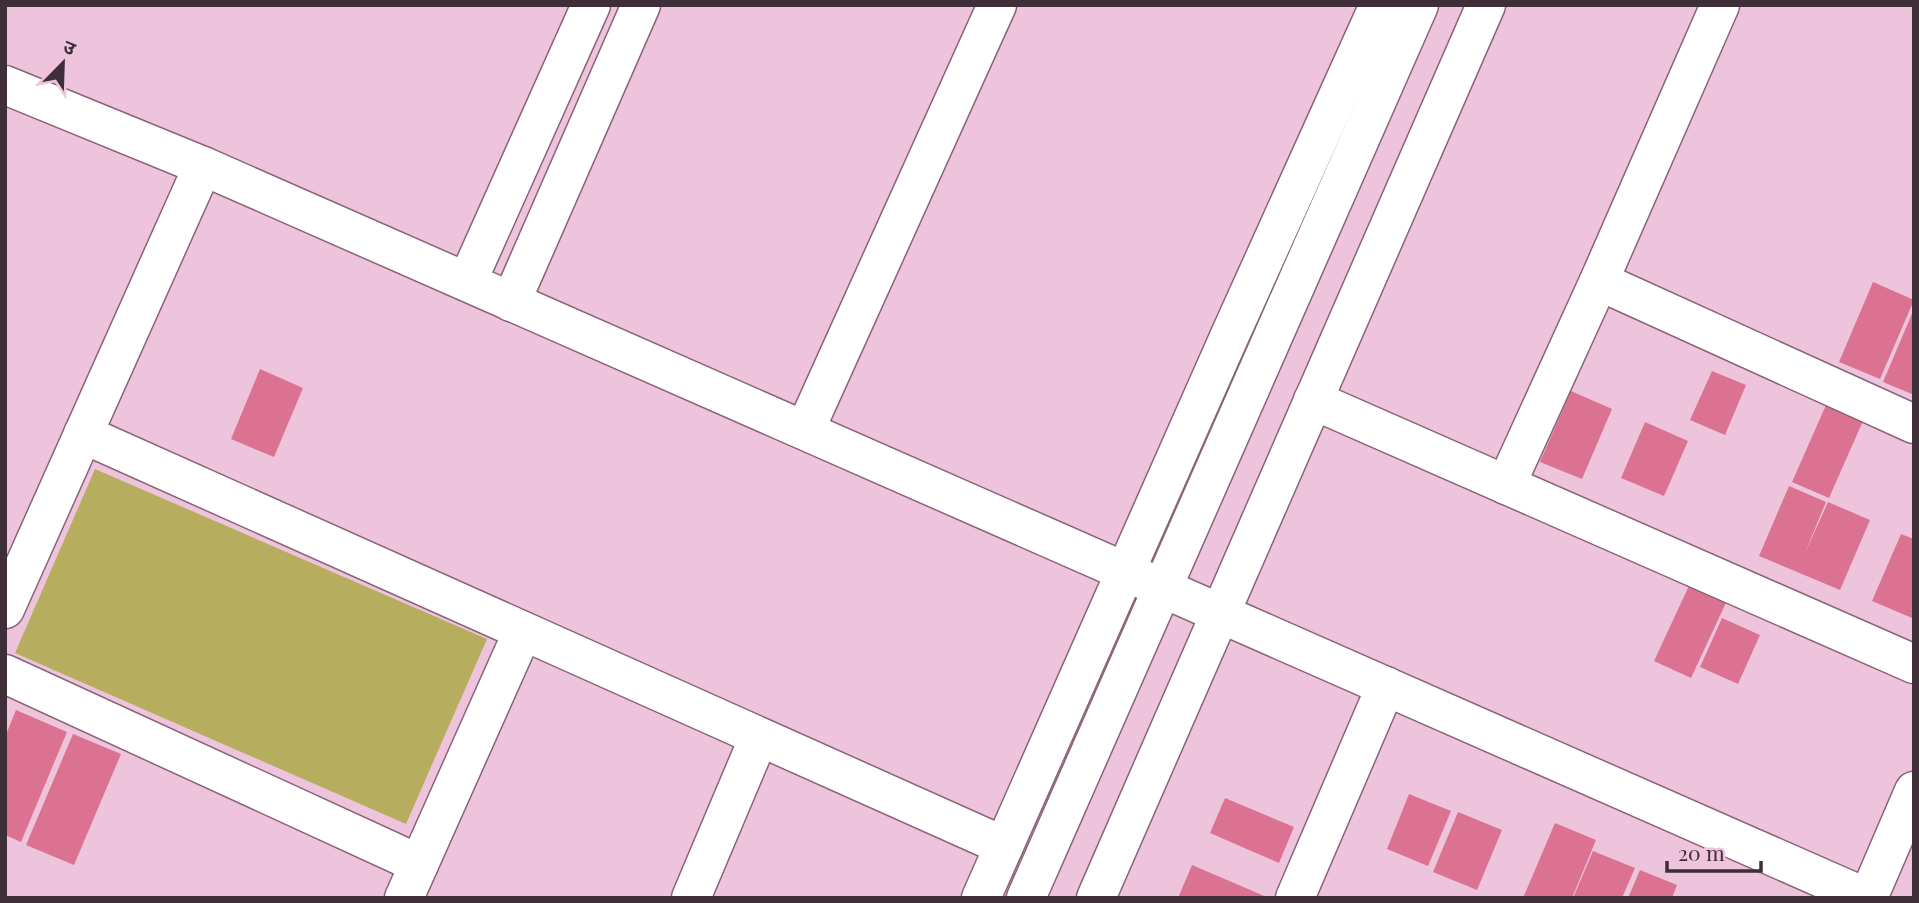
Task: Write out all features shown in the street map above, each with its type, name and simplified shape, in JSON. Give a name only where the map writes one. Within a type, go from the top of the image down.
[{"type":"street","points":[[467,282],[591,5]]},
{"type":"street","points":[[511,302],[641,5]]},
{"type":"street","points":[[805,430],[997,5]]},
{"type":"street","points":[[981,898],[1379,5]]},
{"type":"street","points":[[1026,898],[1419,5]]},
{"type":"street","points":[[1096,898],[1486,5]]},
{"type":"street","points":[[1506,485],[1720,5]]},
{"type":"street","points":[[5,85],[203,166],[1867,898],[1914,791]]},
{"type":"street","points":[[5,609],[203,166]]},
{"type":"street","points":[[1599,281],[1914,424]]},
{"type":"street","points":[[1313,400],[1914,664]]},
{"type":"street","points":[[83,434],[1004,846]]},
{"type":"street","points":[[5,674],[412,881],[523,631]]},
{"type":"street","points":[[1295,898],[1386,687]]},
{"type":"street","points":[[691,898],[759,737]]},
{"type":"shaded area","points":[[95,469],[487,639],[406,824],[15,653]]},
{"type":"building","points":[[1873,282],[1914,300],[1880,379],[1839,362]]},
{"type":"building","points":[[1914,309],[1914,395],[1883,382]]},
{"type":"building","points":[[260,369],[303,388],[274,457],[231,439]]},
{"type":"building","points":[[1712,371],[1746,385],[1725,435],[1690,420]]},
{"type":"building","points":[[1571,391],[1612,409],[1582,479],[1540,462]]},
{"type":"building","points":[[1826,405],[1863,421],[1829,498],[1792,482]]},
{"type":"building","points":[[1645,422],[1688,441],[1664,496],[1621,478]]},
{"type":"building","points":[[1789,486],[1826,502],[1804,555],[1828,502],[1870,520],[1840,590],[1759,556]]},
{"type":"building","points":[[1901,534],[1914,539],[1912,618],[1872,601]]},
{"type":"building","points":[[1694,575],[1731,592],[1691,678],[1654,661]]},
{"type":"building","points":[[1722,618],[1760,635],[1738,684],[1700,667]]},
{"type":"building","points":[[16,710],[67,732],[21,842],[5,835],[5,737]]},
{"type":"building","points":[[73,734],[121,754],[74,865],[26,845]]},
{"type":"building","points":[[1409,794],[1451,811],[1428,866],[1387,849]]},
{"type":"building","points":[[1225,798],[1294,827],[1279,863],[1210,833]]},
{"type":"building","points":[[1458,812],[1502,830],[1477,890],[1433,872]]},
{"type":"building","points":[[1555,823],[1596,840],[1572,898],[1523,898]]},
{"type":"building","points":[[1593,851],[1635,868],[1622,898],[1573,898]]},
{"type":"building","points":[[1192,865],[1269,898],[1178,898]]},
{"type":"building","points":[[1640,870],[1677,885],[1672,898],[1628,898]]}]
